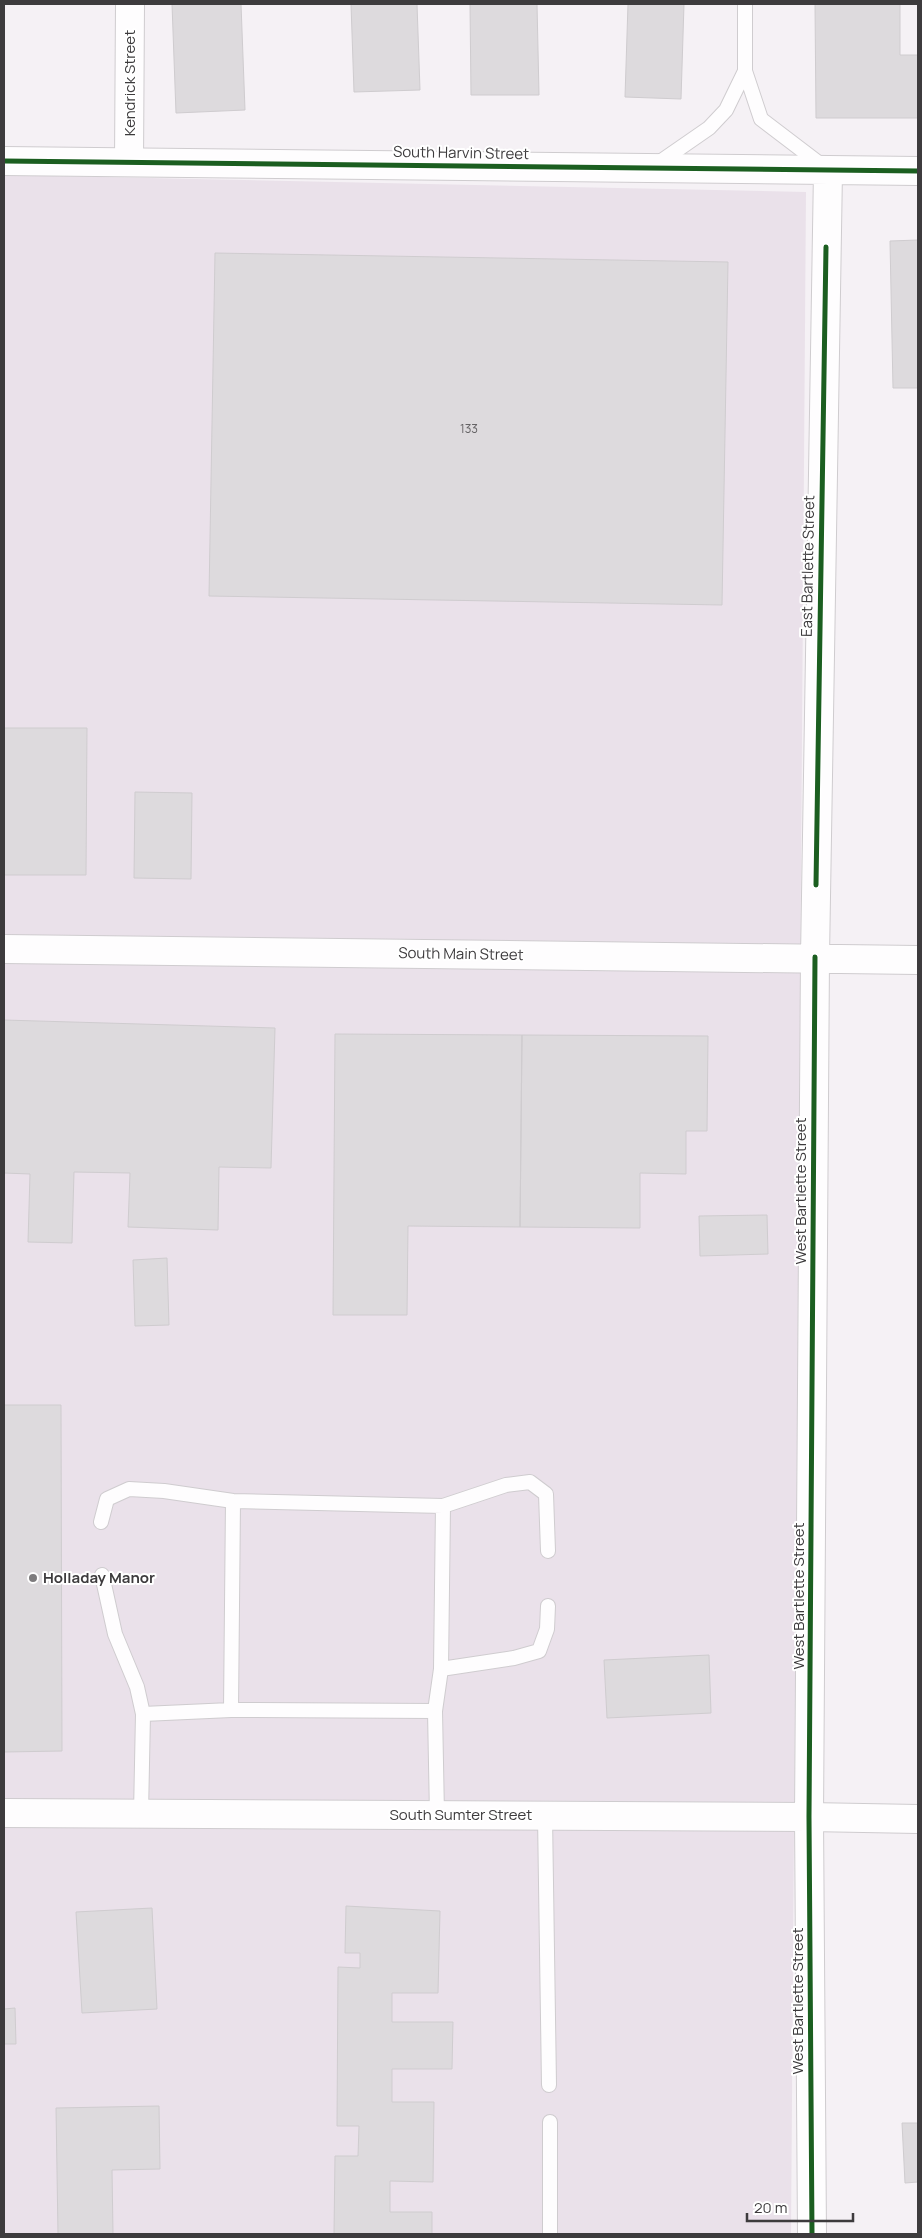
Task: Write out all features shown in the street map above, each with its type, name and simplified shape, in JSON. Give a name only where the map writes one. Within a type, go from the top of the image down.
[{"type":"street","name":"Kendrick Street","points":[[129,162],[130,4]]},
{"type":"street","name":"South Harvin Street","points":[[4,161],[918,171]]},
{"type":"street","name":"East Bartlette Street","points":[[815,957],[828,171]]},
{"type":"street","name":"South Main Street","points":[[4,949],[815,957],[918,960]]},
{"type":"street","name":"West Bartlette Street","points":[[812,2234],[810,1817],[815,957]]},
{"type":"street","name":"South Sumter Street","points":[[4,1813],[918,1818]]},
{"type":"lane","points":[[746,4],[745,71],[761,119],[828,171]]},
{"type":"lane","points":[[651,168],[709,128],[726,110],[745,71]]},
{"type":"lane","points":[[101,1522],[108,1499],[129,1490],[164,1491],[233,1501],[443,1506],[506,1485],[530,1482],[546,1494],[548,1552]]},
{"type":"lane","points":[[231,1710],[233,1501]]},
{"type":"lane","points":[[437,1815],[435,1711],[441,1669],[443,1506]]},
{"type":"lane","points":[[102,1575],[114,1634],[137,1687],[143,1714],[141,1814]]},
{"type":"lane","points":[[441,1669],[514,1658],[539,1651],[547,1629],[548,1606]]},
{"type":"lane","points":[[143,1714],[231,1710],[435,1711]]},
{"type":"lane","points":[[545,1816],[549,2085]]},
{"type":"lane","points":[[550,2122],[550,2234]]},
{"type":"shaded area","points":[[4,175],[806,192],[791,2234],[4,2234]]},
{"type":"building","points":[[172,4],[241,4],[245,110],[176,113]]},
{"type":"building","points":[[351,4],[417,4],[420,90],[354,92]]},
{"type":"building","points":[[470,4],[537,4],[539,95],[471,95]]},
{"type":"building","points":[[628,4],[684,4],[681,99],[625,97]]},
{"type":"building","points":[[815,4],[900,4],[900,55],[918,55],[918,118],[816,118]]},
{"type":"building","points":[[918,240],[918,388],[893,388],[890,241]]},
{"type":"building","points":[[215,253],[728,262],[722,605],[209,596]]},
{"type":"building","points":[[4,728],[87,728],[86,875],[4,875]]},
{"type":"building","points":[[135,792],[192,793],[191,879],[134,878]]},
{"type":"building","points":[[4,1020],[275,1028],[271,1168],[219,1167],[218,1230],[128,1227],[130,1173],[74,1172],[72,1243],[28,1242],[30,1174],[4,1173]]},
{"type":"building","points":[[335,1034],[522,1035],[520,1227],[408,1226],[407,1315],[333,1315]]},
{"type":"building","points":[[522,1035],[708,1036],[707,1131],[686,1131],[686,1174],[640,1173],[640,1228],[520,1227]]},
{"type":"building","points":[[767,1215],[768,1254],[700,1256],[699,1216]]},
{"type":"building","points":[[167,1258],[169,1325],[135,1326],[133,1260]]},
{"type":"building","name":"Holladay Manor","points":[[4,1405],[61,1405],[62,1751],[4,1752]]},
{"type":"building","points":[[709,1655],[711,1713],[607,1718],[604,1660]]},
{"type":"building","points":[[346,1906],[440,1911],[438,1993],[392,1993],[392,2022],[453,2022],[452,2069],[392,2069],[392,2102],[434,2102],[433,2182],[390,2181],[390,2212],[432,2212],[432,2234],[334,2234],[335,2156],[358,2156],[359,2126],[337,2126],[338,1967],[360,1968],[360,1953],[345,1953]]},
{"type":"building","points":[[152,1908],[157,2009],[82,2013],[76,1912]]},
{"type":"building","points":[[15,2008],[16,2044],[4,2044],[4,2009]]},
{"type":"building","points":[[159,2106],[160,2169],[112,2170],[113,2234],[58,2234],[56,2108]]},
{"type":"building","points":[[902,2123],[918,2123],[918,2182],[905,2183]]},
{"type":"cycle path","points":[[4,161],[918,171]]},
{"type":"cycle path","points":[[816,885],[826,247]]},
{"type":"cycle path","points":[[812,2234],[809,1817],[815,957]]},
{"type":"place","name":"Holladay Manor","points":[[33,1578]]}]
